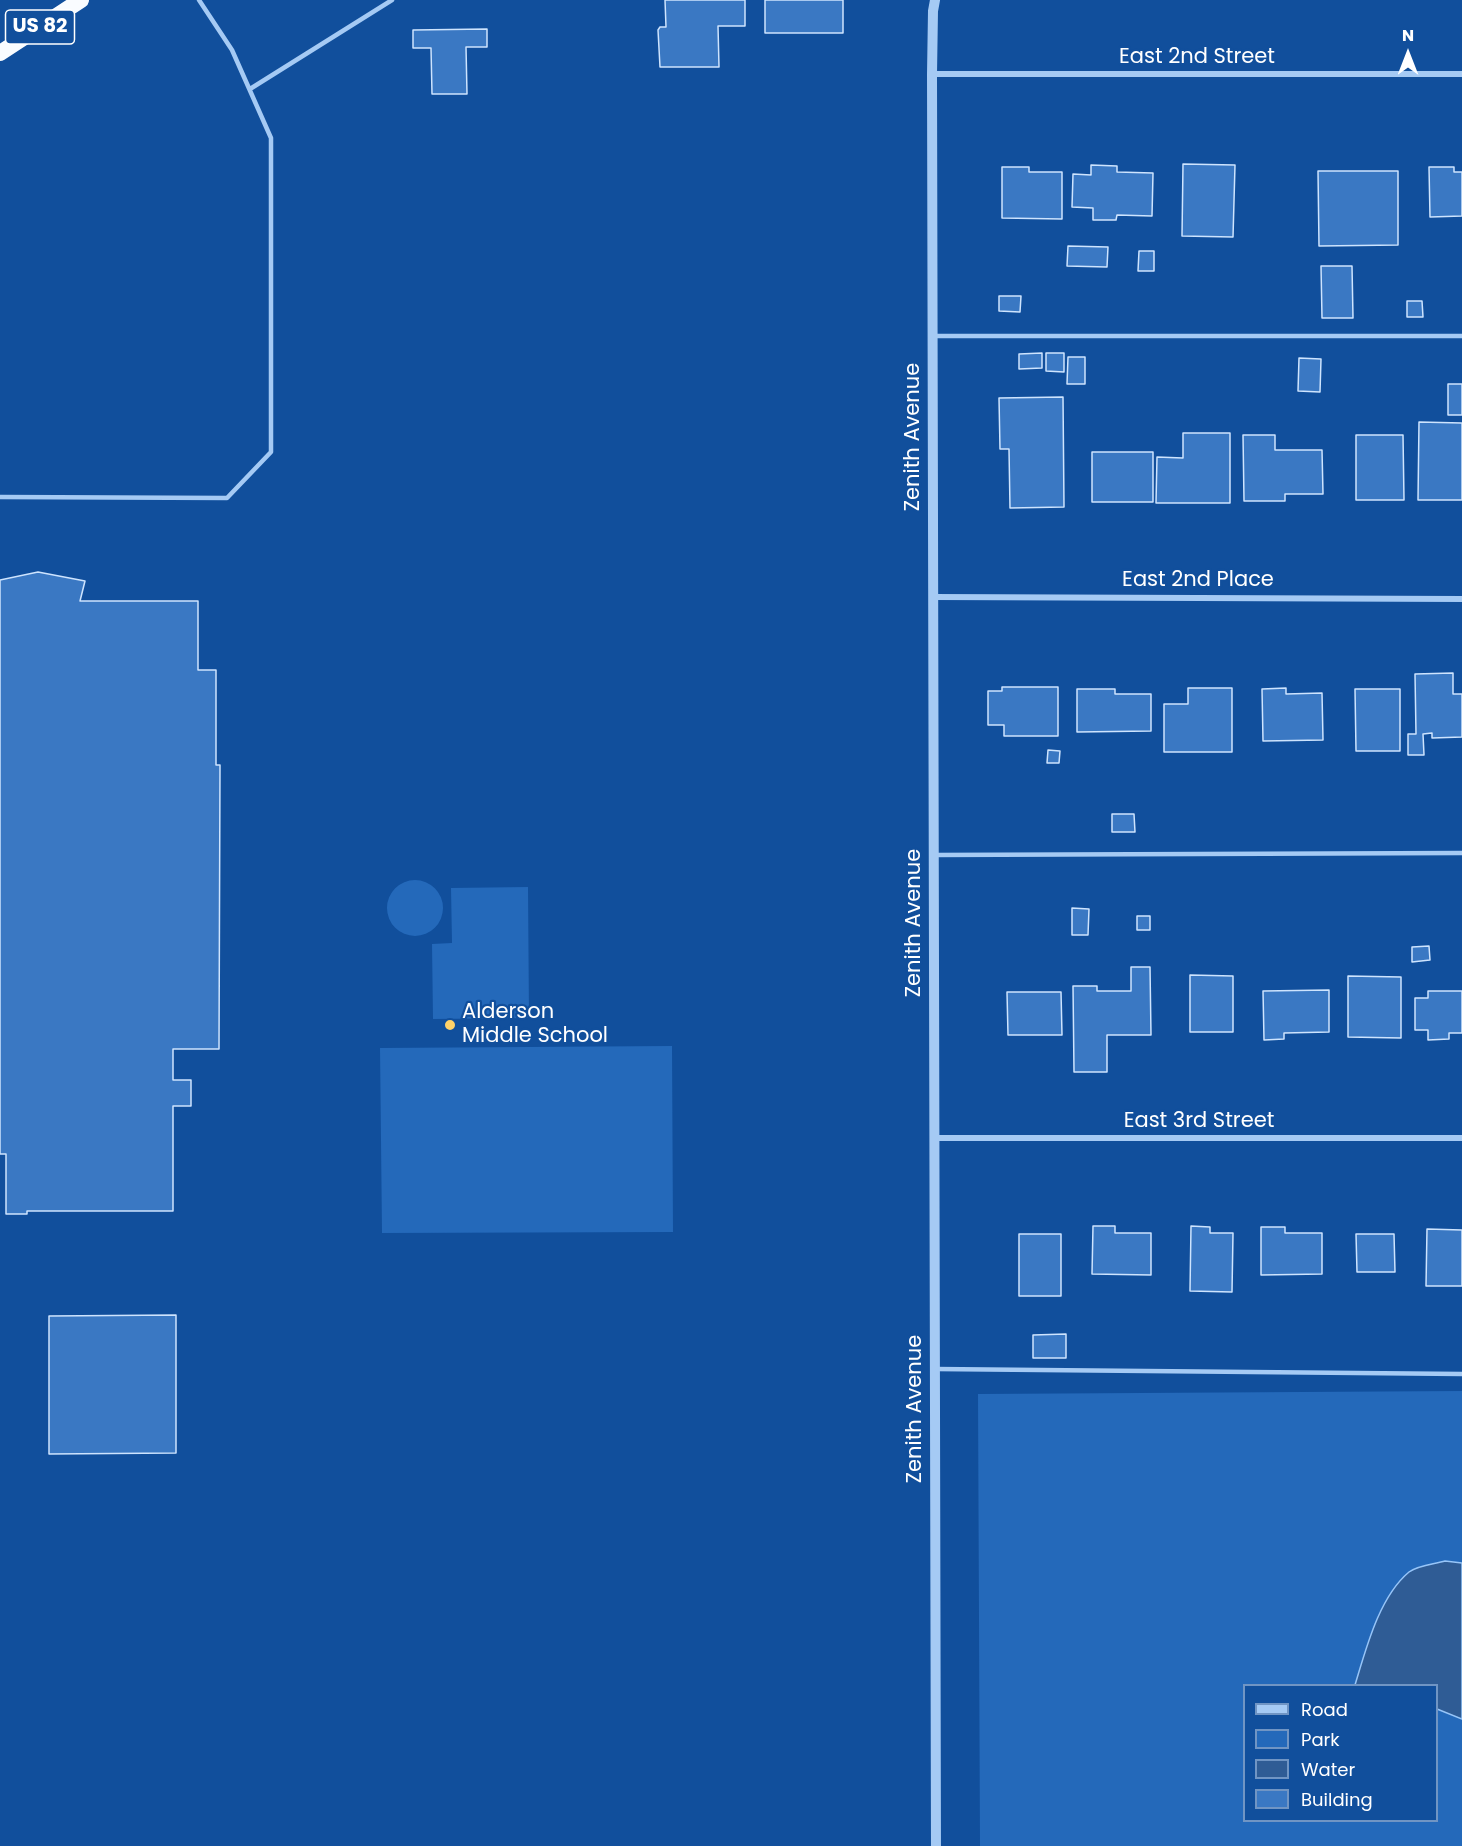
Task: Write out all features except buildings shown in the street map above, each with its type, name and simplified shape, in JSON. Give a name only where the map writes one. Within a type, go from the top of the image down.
[{"type":"highway","name":"US 82","points":[[0,53],[81,0]]},
{"type":"street","name":"Zenith Avenue","points":[[935,0],[932,74],[936,1846]]},
{"type":"street","name":"East 2nd Street","points":[[932,74],[1462,74]]},
{"type":"street","name":"East 2nd Place","points":[[933,597],[1462,599]]},
{"type":"street","name":"East 3rd Street","points":[[935,1138],[1462,1138]]},
{"type":"lane","points":[[0,497],[227,498],[272,452],[272,138],[232,50],[199,0]]},
{"type":"lane","points":[[250,90],[392,0]]},
{"type":"lane","points":[[933,336],[1462,336]]},
{"type":"lane","points":[[934,855],[1462,853]]},
{"type":"lane","points":[[935,1370],[1462,1374]]},
{"type":"green space","points":[[415,880],[426,882],[435,888],[441,897],[443,908],[441,919],[435,928],[426,934],[415,936],[404,934],[395,928],[389,919],[387,908],[389,897],[395,888],[404,882]]},
{"type":"green space","points":[[528,887],[529,1018],[433,1019],[432,944],[452,943],[451,888]]},
{"type":"green space","points":[[672,1046],[673,1232],[382,1233],[380,1048]]},
{"type":"green space","points":[[1462,1391],[1462,1846],[980,1846],[978,1394]]},
{"type":"water","points":[[1445,1561],[1462,1563],[1462,1719],[1438,1709],[1438,1684],[1355,1684],[1375,1624],[1389,1595],[1409,1572],[1422,1566]]},
{"type":"place","name":"Alderson Middle School","points":[[450,1025]]}]
